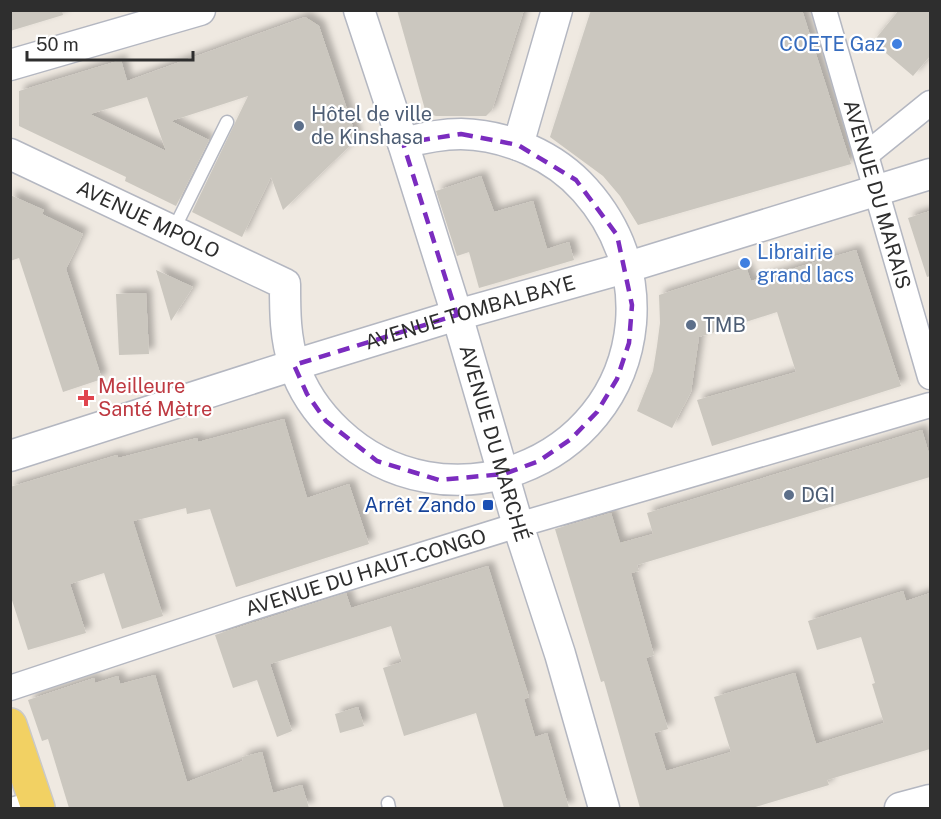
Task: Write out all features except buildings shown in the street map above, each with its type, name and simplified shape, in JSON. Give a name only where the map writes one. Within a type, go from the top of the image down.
[{"type":"main road","points":[[10,725],[27,804]]},
{"type":"street","points":[[10,65],[200,10]]},
{"type":"street","name":"AVENUE DU MARCHÉ","points":[[358,10],[457,315],[518,525],[560,654],[604,808]]},
{"type":"street","points":[[518,145],[557,10]]},
{"type":"street","name":"AVENUE DU MARAIS","points":[[824,10],[878,190],[930,377]]},
{"type":"street","points":[[867,154],[930,103]]},
{"type":"street","points":[[294,365],[307,394],[326,421],[350,443],[377,461],[407,473],[439,480],[471,480],[504,474],[539,460],[571,439],[597,412],[617,379],[629,343],[632,305],[628,267],[617,235],[599,206],[576,180],[549,160],[518,145],[490,137],[461,134],[432,136],[403,143]]},
{"type":"street","name":"AVENUE MPOLO","points":[[10,154],[285,284],[285,325],[294,365]]},
{"type":"street","name":"AVENUE TOMBALBAYE","points":[[10,456],[457,315],[628,267],[930,174]]},
{"type":"street","name":"AVENUE DU HAUT-CONGO","points":[[10,688],[260,605],[518,525],[930,405]]},
{"type":"street","points":[[900,808],[930,800]]},
{"type":"lane","points":[[173,231],[227,122]]},
{"type":"highlighted area","points":[[461,134],[518,145],[576,180],[617,235],[632,305],[629,343],[617,379],[597,412],[571,439],[539,461],[504,474],[439,480],[377,461],[326,421],[307,394],[294,365],[457,315],[403,143]]},
{"type":"place","name":"COETE Gaz","points":[[897,44]]},
{"type":"place","name":"Hôtel de ville de Kinshasa","points":[[299,126]]},
{"type":"place","name":"Librairie grand lacs","points":[[745,263]]},
{"type":"place","name":"TMB","points":[[691,325]]},
{"type":"place","name":"Meilleure Santé Mètre","points":[[86,398]]},
{"type":"place","name":"DGI","points":[[789,495]]},
{"type":"place","name":"Arrêt Zando","points":[[488,505]]}]
